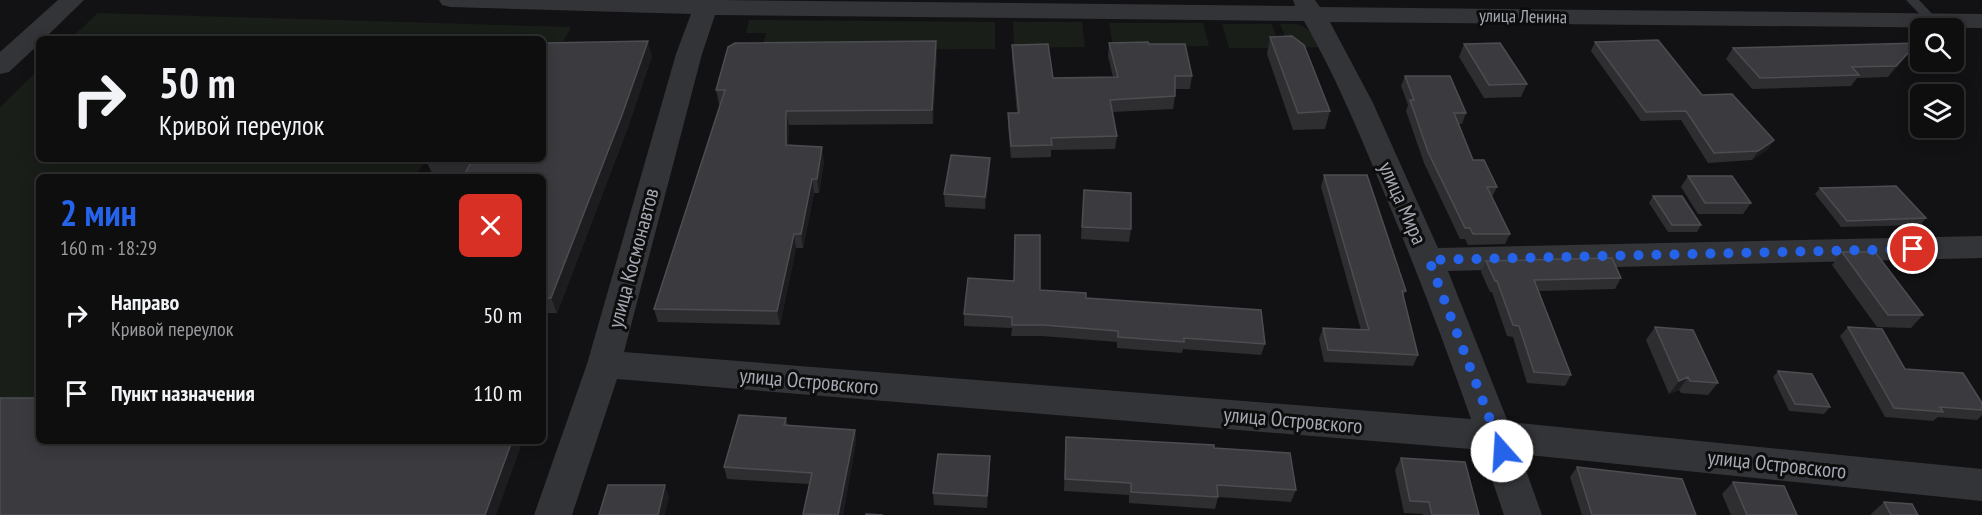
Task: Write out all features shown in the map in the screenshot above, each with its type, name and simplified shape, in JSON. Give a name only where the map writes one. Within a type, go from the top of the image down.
[{"type":"street","points":[[0,66],[72,0]]},
{"type":"street","name":"улица Ленина","points":[[451,0],[706,4],[1308,7],[1910,20]]},
{"type":"street","name":"улица Космонавтов","points":[[553,515],[604,364],[689,54],[706,4]]},
{"type":"street","name":"улица Мира","points":[[1308,7],[1335,49],[1429,260],[1497,436],[1523,515]]},
{"type":"street","name":"улица Ленина","points":[[1964,21],[1982,21]]},
{"type":"street","points":[[1429,260],[1982,248]]},
{"type":"street","name":"улица Островского","points":[[604,364],[1497,436],[1982,485]]},
{"type":"lane","points":[[1912,0],[1930,18]]},
{"type":"shaded area","points":[[98,13],[571,27],[560,48],[546,52],[546,36],[73,36]]},
{"type":"shaded area","points":[[749,20],[995,22],[995,49],[762,50],[766,33],[746,33]]},
{"type":"shaded area","points":[[1013,22],[1082,22],[1085,47],[1014,48]]},
{"type":"shaded area","points":[[1109,23],[1203,23],[1209,46],[1113,47]]},
{"type":"shaded area","points":[[1222,24],[1272,24],[1280,48],[1229,48]]},
{"type":"shaded area","points":[[1280,24],[1295,24],[1305,28],[1321,47],[1290,48]]},
{"type":"shaded area","points":[[36,72],[36,162],[424,162],[417,174],[36,174],[36,404],[0,403],[0,107]]},
{"type":"building","points":[[1292,36],[1304,45],[1330,111],[1298,113],[1270,37]]},
{"type":"building","points":[[1658,40],[1702,95],[1732,94],[1774,140],[1758,151],[1714,153],[1686,111],[1646,112],[1595,42]]},
{"type":"building","points":[[648,41],[622,115],[551,298],[546,298],[546,174],[465,174],[471,162],[546,162],[546,43]]},
{"type":"building","points":[[936,41],[932,110],[786,111],[786,145],[822,147],[817,179],[812,179],[801,234],[794,234],[777,311],[654,309],[725,90],[716,90],[728,47],[735,43]]},
{"type":"building","points":[[1148,42],[1149,44],[1185,44],[1192,76],[1175,76],[1175,96],[1110,100],[1117,136],[1051,138],[1052,145],[1011,146],[1008,113],[1019,113],[1012,45],[1048,44],[1053,78],[1118,77],[1109,43]]},
{"type":"building","points":[[1500,43],[1527,84],[1489,85],[1464,44]]},
{"type":"building","points":[[1910,43],[1910,51],[1896,66],[1852,67],[1859,75],[1760,78],[1733,48]]},
{"type":"building","points":[[1405,76],[1450,76],[1466,113],[1454,113],[1473,160],[1484,160],[1497,187],[1487,187],[1510,234],[1473,234],[1470,228],[1465,228],[1428,152],[1410,100],[1414,100]]},
{"type":"building","points":[[951,155],[990,158],[985,197],[944,194]]},
{"type":"building","points":[[1324,175],[1367,175],[1406,291],[1402,291],[1418,355],[1328,350],[1323,328],[1369,330]]},
{"type":"building","points":[[1688,176],[1732,176],[1751,203],[1705,203]]},
{"type":"building","points":[[1896,186],[1926,218],[1847,221],[1820,188]]},
{"type":"building","points":[[1084,190],[1131,193],[1131,229],[1082,227]]},
{"type":"building","points":[[1653,196],[1682,196],[1701,225],[1672,225]]},
{"type":"building","points":[[1015,235],[1040,235],[1040,290],[1086,293],[1086,298],[1261,310],[1265,344],[1184,338],[1184,342],[1118,337],[1118,331],[1012,325],[1012,317],[964,314],[968,278],[1014,281]]},
{"type":"building","points":[[1842,252],[1875,252],[1923,315],[1888,315]]},
{"type":"building","points":[[1612,258],[1621,278],[1534,280],[1571,375],[1534,372],[1519,326],[1513,325],[1497,281],[1486,261]]},
{"type":"building","points":[[1655,327],[1693,330],[1718,383],[1690,381],[1688,377],[1679,381]]},
{"type":"building","points":[[1848,327],[1882,329],[1905,369],[1963,373],[1982,403],[1982,410],[1940,407],[1943,412],[1894,408]]},
{"type":"building","points":[[1778,371],[1812,374],[1830,407],[1795,404]]},
{"type":"building","points":[[0,398],[36,398],[36,444],[511,444],[485,515],[0,515]]},
{"type":"building","points":[[739,415],[786,418],[784,425],[855,430],[838,515],[803,514],[812,473],[724,467]]},
{"type":"building","points":[[1066,437],[1214,445],[1214,448],[1290,453],[1296,490],[1217,485],[1218,497],[1131,492],[1131,483],[1065,479]]},
{"type":"building","points":[[938,454],[990,456],[987,496],[933,493]]},
{"type":"building","points":[[1401,458],[1465,462],[1479,515],[1432,515],[1429,502],[1410,501]]},
{"type":"building","points":[[1577,467],[1682,479],[1696,515],[1592,515]]},
{"type":"building","points":[[1733,482],[1784,486],[1797,515],[1747,515]]},
{"type":"building","points":[[608,485],[665,485],[658,515],[599,515]]},
{"type":"building","points":[[1884,502],[1912,504],[1918,515],[1891,515]]},
{"type":"route","points":[[1502,451],[1429,260],[1913,249]]}]
